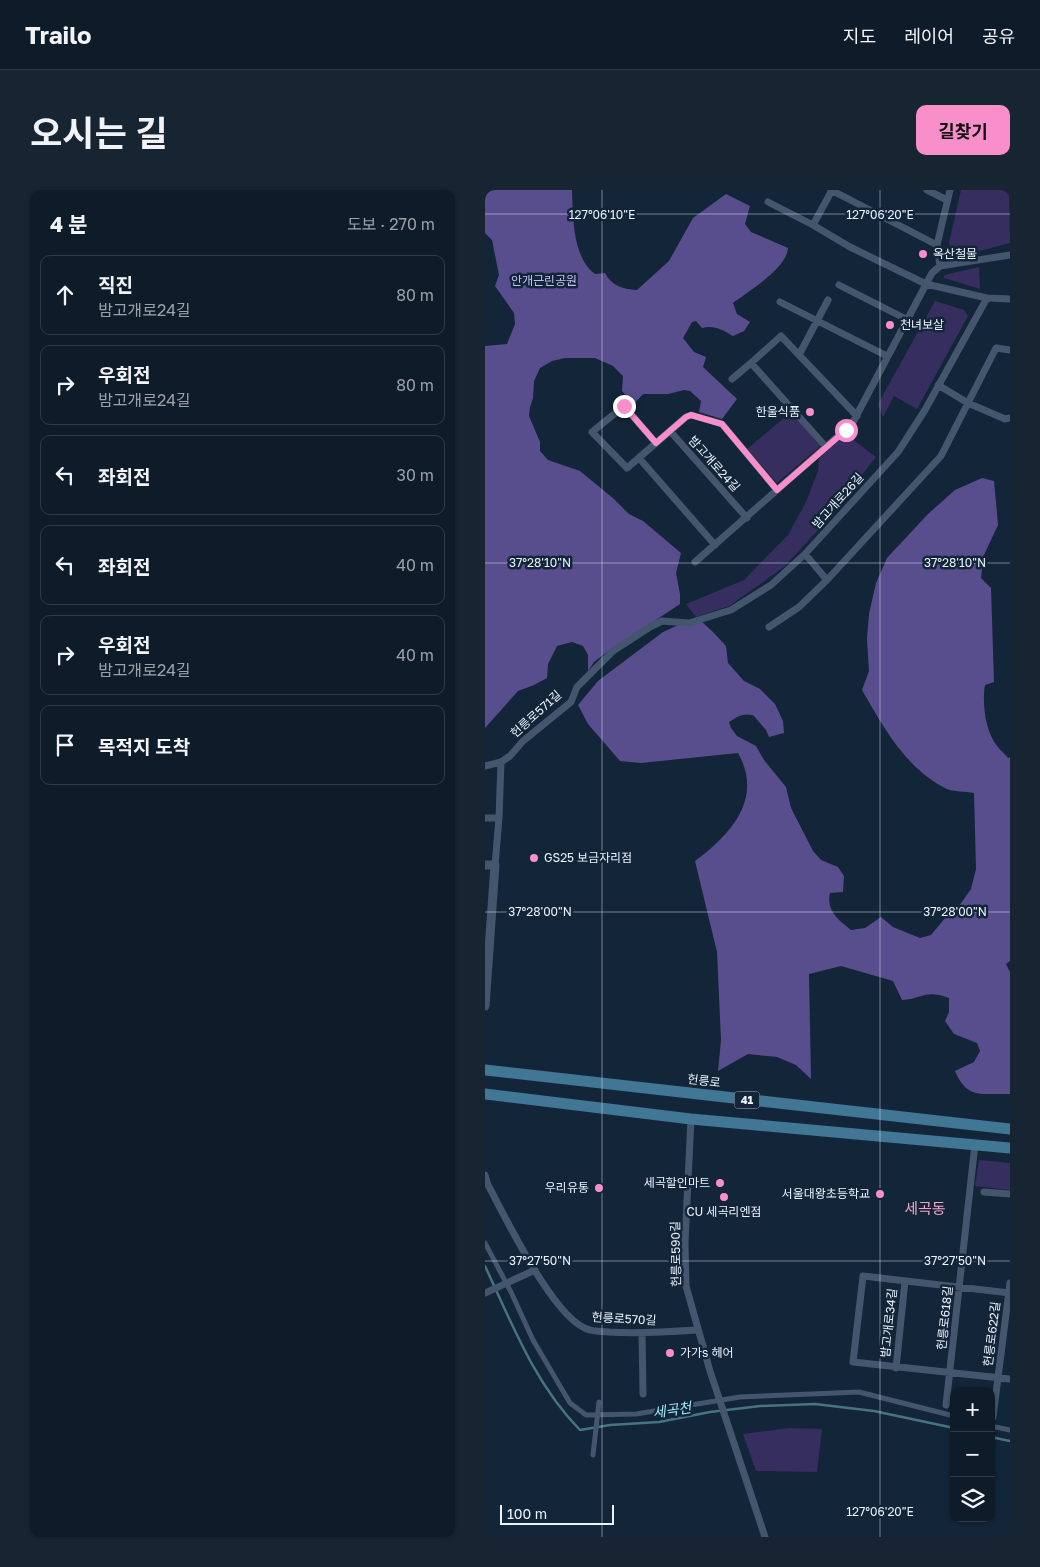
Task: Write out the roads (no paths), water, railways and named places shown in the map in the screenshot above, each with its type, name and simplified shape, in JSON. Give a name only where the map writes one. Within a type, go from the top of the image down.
[{"type":"main road","name":"헌릉로","points":[[485,1070],[1010,1129]]},
{"type":"main road","name":"41","points":[[485,1094],[691,1119],[1010,1148]]},
{"type":"street","points":[[813,225],[831,190],[937,245]]},
{"type":"street","points":[[927,190],[947,200]]},
{"type":"street","points":[[939,266],[937,245],[949,190]]},
{"type":"street","points":[[768,202],[850,247],[926,284],[987,298],[1010,299]]},
{"type":"street","points":[[695,562],[846,430],[857,416],[932,273],[939,266],[1010,255]]},
{"type":"street","points":[[839,285],[908,320]]},
{"type":"street","name":"밤고개로26길","points":[[731,610],[771,586],[805,554],[897,452],[925,410],[987,298]]},
{"type":"street","points":[[799,355],[828,300]]},
{"type":"street","points":[[780,302],[887,356]]},
{"type":"street","points":[[731,379],[781,336],[857,416]]},
{"type":"street","points":[[769,627],[799,607],[827,580],[941,456],[996,348],[1010,350]]},
{"type":"street","points":[[751,363],[826,447]]},
{"type":"street","points":[[938,385],[967,403],[1005,419],[1010,418]]},
{"type":"street","points":[[656,443],[624,406],[592,432],[627,468],[639,458],[686,417],[691,415],[722,424],[777,490]]},
{"type":"street","name":"밤고개로24길","points":[[670,431],[747,518]]},
{"type":"street","points":[[639,458],[715,545]]},
{"type":"street","points":[[805,554],[827,580]]},
{"type":"street","name":"헌릉로571길","points":[[485,766],[501,762],[510,756],[523,741],[571,702],[577,687],[598,664],[613,651],[650,627],[662,621],[689,623],[731,610]]},
{"type":"street","points":[[485,1006],[490,865],[499,818],[501,762]]},
{"type":"street","points":[[485,818],[499,818]]},
{"type":"street","name":"헌릉로590길","points":[[691,1119],[685,1242],[686,1286],[697,1330],[702,1340],[730,1433],[765,1537]]},
{"type":"street","name":"헌릉로618길","points":[[946,1405],[975,1144]]},
{"type":"street","name":"헌릉로570길","points":[[485,1174],[488,1185],[535,1270],[555,1302],[570,1319],[589,1330],[643,1333],[697,1330]]},
{"type":"street","points":[[984,1192],[1010,1194]]},
{"type":"street","points":[[485,1243],[511,1292],[533,1340],[565,1395],[570,1403],[586,1415],[636,1414],[740,1397],[859,1392],[950,1415]]},
{"type":"street","points":[[485,1293],[535,1270]]},
{"type":"street","name":"밤고개로34길","points":[[905,1281],[896,1368],[853,1362],[863,1276],[1009,1293]]},
{"type":"street","name":"헌릉로622길","points":[[995,1401],[1010,1284]]},
{"type":"street","points":[[643,1333],[643,1394]]},
{"type":"street","points":[[896,1368],[1010,1379]]},
{"type":"street","points":[[593,1455],[599,1402]]},
{"type":"street","points":[[995,1427],[1010,1430]]},
{"type":"waterway","name":"세곡천","points":[[485,1266],[537,1373],[564,1412],[580,1430],[610,1425],[659,1422],[710,1412],[760,1406],[815,1404],[874,1411],[950,1427]]},
{"type":"waterway","name":"세곡천","points":[[995,1438],[1010,1441]]},
{"type":"place","name":"옥산철물","points":[[923,254]]},
{"type":"place","name":"천녀보살","points":[[890,325]]},
{"type":"place","name":"한울식품","points":[[810,412]]},
{"type":"place","name":"GS25 보금자리점","points":[[534,858]]},
{"type":"place","name":"세곡할인마트","points":[[720,1183]]},
{"type":"place","name":"우리유통","points":[[599,1188]]},
{"type":"place","name":"서울대왕초등학교","points":[[880,1194]]},
{"type":"place","name":"CU 세곡리엔점","points":[[724,1197]]},
{"type":"place","name":"가가s 헤어","points":[[670,1353]]},
{"type":"district","name":"세곡동","points":[[925,1209]]},
{"type":"park label","name":"안개근린공원","points":[[544,281]]}]
